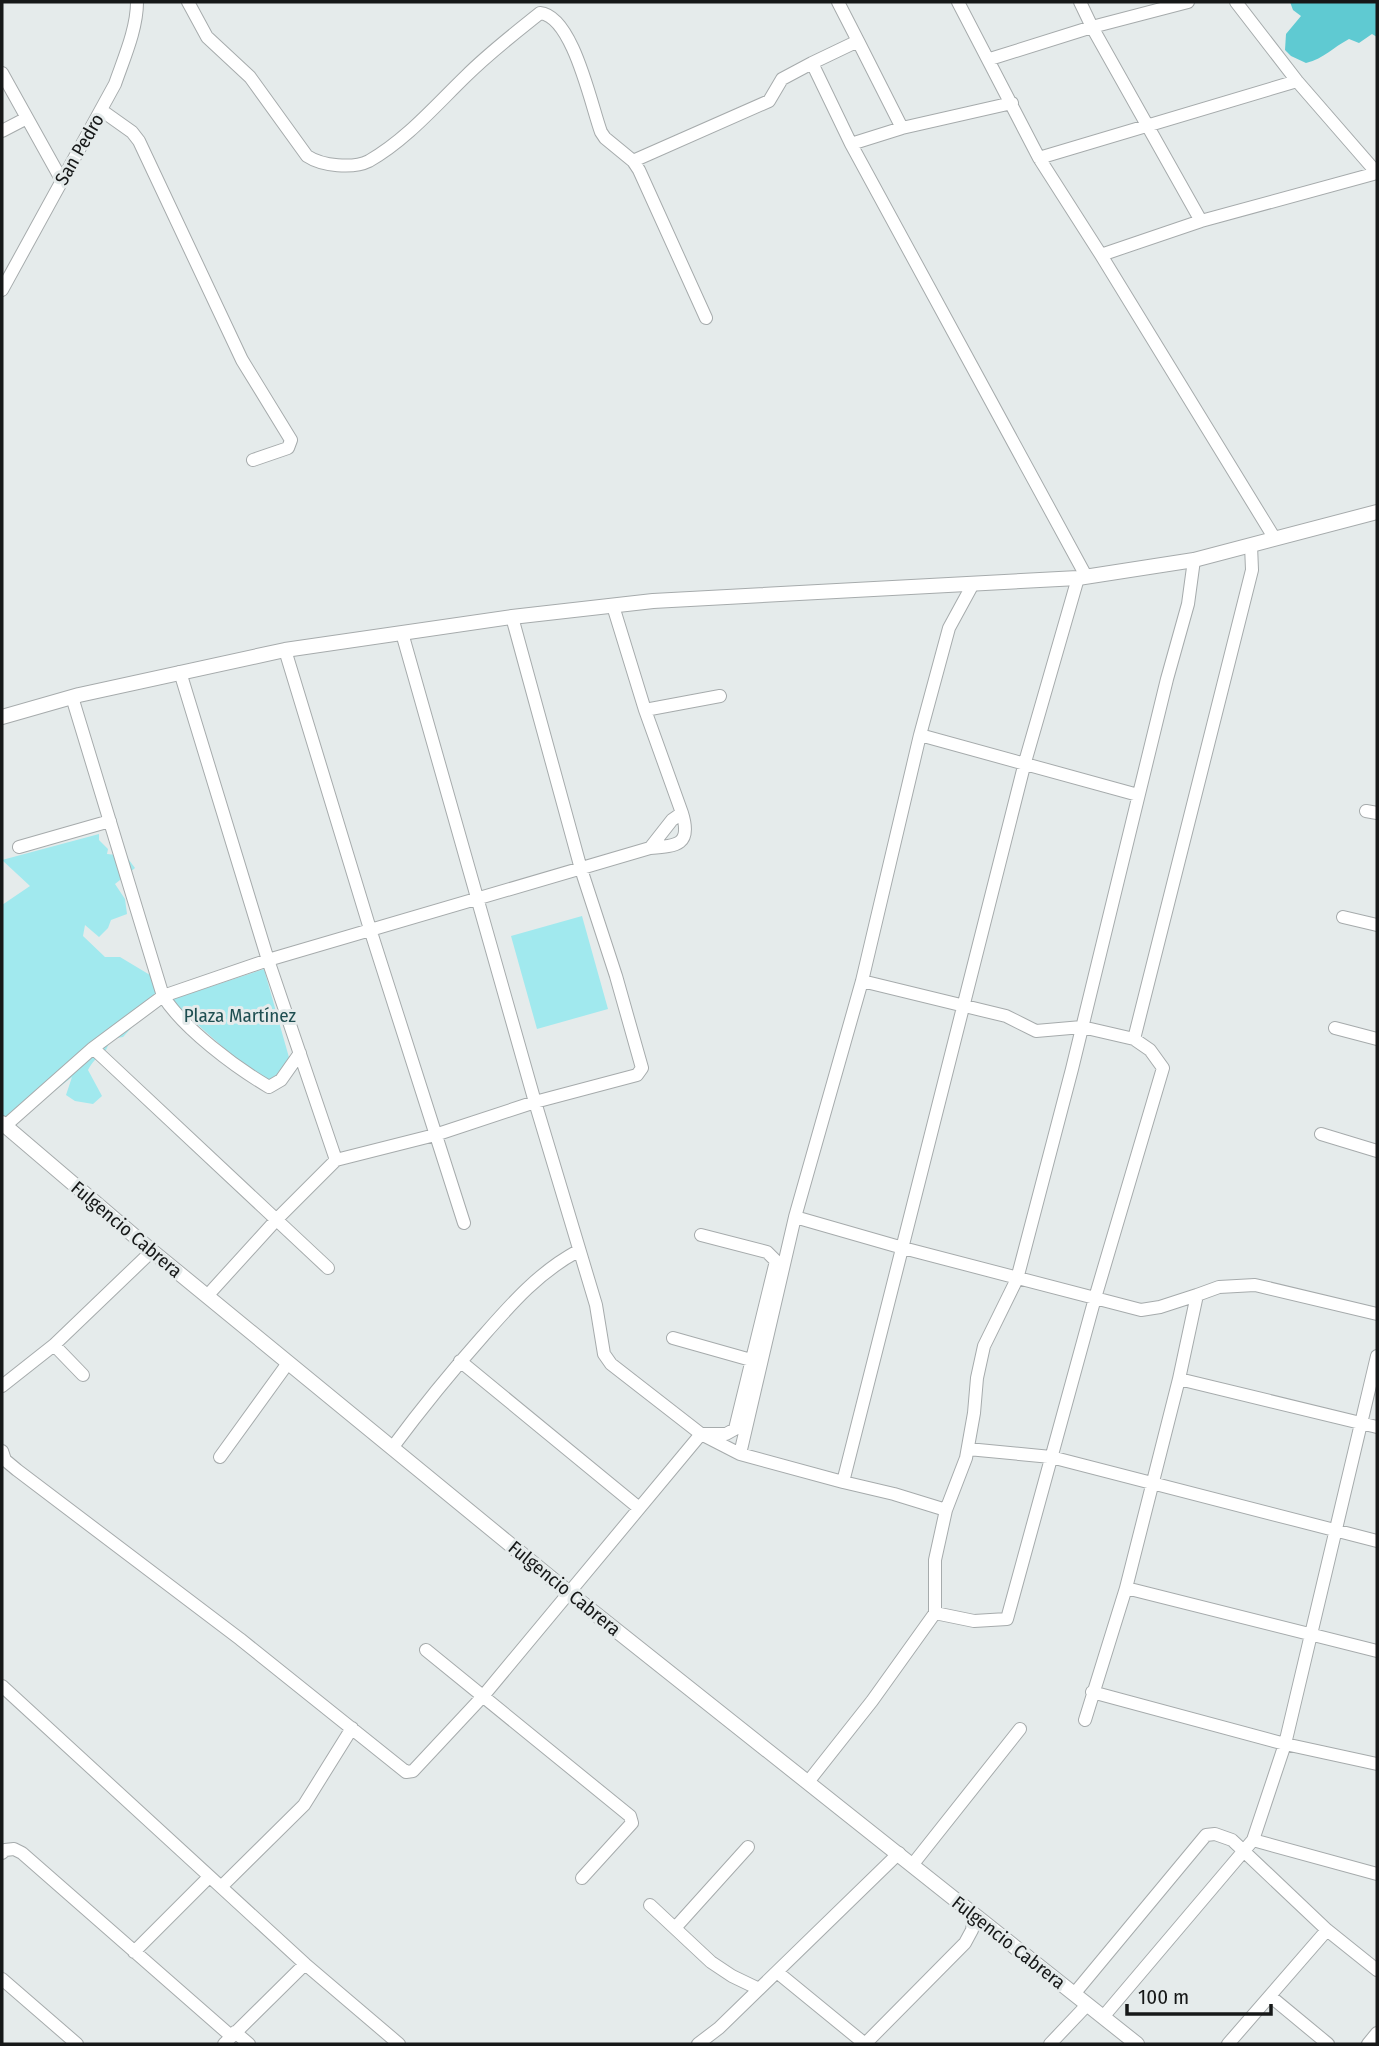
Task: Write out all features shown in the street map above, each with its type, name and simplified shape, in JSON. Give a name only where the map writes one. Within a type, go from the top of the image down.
[{"type":"main road","points":[[2,717],[72,697],[285,649],[512,617],[667,600],[1082,577],[1194,560],[1377,512]]},
{"type":"main road","name":"Fulgencio Cabrera","points":[[4,1124],[152,1251],[568,1592],[1137,2044]]},
{"type":"street","points":[[188,2],[207,37],[236,62],[263,92],[307,156],[333,164],[367,162],[395,142],[513,34],[540,13],[545,13],[558,21],[578,60],[593,100],[601,132],[634,161],[639,170],[706,318]]},
{"type":"street","points":[[838,2],[902,128]]},
{"type":"street","points":[[958,2],[1040,159],[1275,539]]},
{"type":"street","points":[[1080,2],[1202,221]]},
{"type":"street","points":[[990,59],[1092,27],[1188,2]]},
{"type":"street","points":[[1101,255],[1202,221],[1377,173],[1297,81],[1236,2]]},
{"type":"street","name":"San Pedro","points":[[2,290],[115,84],[139,5]]},
{"type":"street","points":[[634,161],[769,101],[782,79],[858,41]]},
{"type":"street","points":[[811,63],[851,144],[1082,577],[1025,762],[843,1482]]},
{"type":"street","points":[[2,73],[61,179]]},
{"type":"street","points":[[1040,159],[1297,81]]},
{"type":"street","points":[[851,144],[902,128],[1012,103]]},
{"type":"street","points":[[101,110],[132,132],[139,141],[242,360],[291,440],[288,448],[253,460]]},
{"type":"street","points":[[2,131],[27,118]]},
{"type":"street","points":[[1134,1039],[1252,570],[1251,545]]},
{"type":"street","points":[[808,1782],[872,1701],[935,1613],[935,1560],[946,1510],[968,1449],[984,1346],[1017,1279],[1188,604],[1194,560]]},
{"type":"street","points":[[740,1454],[795,1217],[862,981],[920,735],[949,628],[972,584]]},
{"type":"street","points":[[4,1124],[93,1048],[163,996],[370,929],[650,848],[675,846],[682,841],[686,827],[682,813],[645,710],[613,606]]},
{"type":"street","points":[[207,1296],[277,1219],[336,1160],[435,1135],[535,1102],[637,1074],[642,1068],[616,976],[581,869],[512,617]]},
{"type":"street","points":[[401,633],[578,1251],[596,1305],[604,1354],[611,1364],[701,1434],[740,1454],[946,1510]]},
{"type":"street","points":[[285,649],[370,929],[464,1223]]},
{"type":"street","points":[[180,672],[268,960],[336,1160]]},
{"type":"street","points":[[645,710],[719,696]]},
{"type":"street","points":[[72,697],[163,996],[172,1011],[190,1028],[269,1087],[281,1080],[300,1052]]},
{"type":"street","points":[[920,735],[1138,795]]},
{"type":"street","points":[[650,848],[682,813]]},
{"type":"street","points":[[19,847],[110,821]]},
{"type":"street","points":[[1343,917],[1377,925]]},
{"type":"street","points":[[862,981],[1006,1016],[1036,1031],[1082,1027],[1134,1039],[1150,1050],[1163,1068],[1095,1298],[1007,1619],[974,1622],[935,1613]]},
{"type":"street","points":[[1335,1028],[1377,1039]]},
{"type":"street","points":[[93,1048],[328,1268]]},
{"type":"street","points":[[1321,1135],[1377,1151]]},
{"type":"street","points":[[795,1217],[1017,1279],[1141,1310],[1160,1307],[1219,1287],[1255,1285],[1377,1314]]},
{"type":"street","points":[[701,1235],[758,1249],[775,1259],[735,1429],[726,1434],[701,1434]]},
{"type":"street","points":[[2,1386],[54,1345],[152,1251]]},
{"type":"street","points":[[392,1448],[460,1361],[522,1292],[558,1262],[578,1251]]},
{"type":"street","points":[[1085,1720],[1126,1588],[1197,1295]]},
{"type":"street","points":[[673,1338],[751,1360]]},
{"type":"street","points":[[54,1345],[83,1376]]},
{"type":"street","points":[[1102,2017],[1253,1840],[1285,1744],[1377,1356]]},
{"type":"street","points":[[460,1361],[639,1508]]},
{"type":"street","points":[[220,1457],[288,1363]]},
{"type":"street","points":[[1178,1379],[1377,1427]]},
{"type":"street","points":[[2,1451],[5,1460],[17,1471],[240,1639],[409,1772],[413,1771],[484,1695],[701,1434]]},
{"type":"street","points":[[968,1449],[1051,1457],[1377,1541]]},
{"type":"street","points":[[1126,1588],[1377,1651]]},
{"type":"street","points":[[426,1650],[632,1819],[632,1823],[582,1878]]},
{"type":"street","points":[[2,1686],[305,1964],[399,2044]]},
{"type":"street","points":[[1092,1692],[1285,1744],[1377,1764]]},
{"type":"street","points":[[221,1887],[304,1805],[352,1728]]},
{"type":"street","points":[[913,1864],[1020,1729]]},
{"type":"street","points":[[1074,1994],[1201,1838],[1215,1834],[1232,1840],[1328,1930],[1377,1970]]},
{"type":"street","points":[[1253,1840],[1377,1874]]},
{"type":"street","points":[[675,1928],[748,1847]]},
{"type":"street","points":[[2,1853],[14,1849],[22,1853],[230,2038],[249,2044]]},
{"type":"street","points":[[698,2044],[719,2028],[899,1853]]},
{"type":"street","points":[[134,1952],[209,1877]]},
{"type":"street","points":[[650,1905],[711,1962],[760,1989]]},
{"type":"street","points":[[777,1972],[865,2044],[965,1944],[972,1930],[974,1916]]},
{"type":"street","points":[[1228,2044],[1328,1930]]},
{"type":"street","points":[[230,2038],[305,1964]]},
{"type":"street","points":[[2,1979],[77,2044]]},
{"type":"street","points":[[1270,1996],[1328,2044]]},
{"type":"street","points":[[1050,2044],[1087,2005]]},
{"type":"street","points":[[1368,2044],[1377,2033]]},
{"type":"green space","points":[[99,834],[99,840],[108,849],[107,854],[126,856],[135,868],[115,884],[125,899],[127,914],[111,920],[108,928],[99,937],[85,925],[83,936],[105,957],[120,957],[150,975],[162,1003],[144,1014],[123,1037],[111,1039],[106,1050],[101,1051],[91,1065],[88,1070],[102,1096],[93,1104],[75,1101],[66,1095],[72,1077],[40,1102],[2,1118],[2,905],[30,886],[2,860]]},
{"type":"green space","points":[[582,916],[608,1009],[537,1029],[511,936]]},
{"type":"green space","name":"Plaza Martínez","points":[[264,969],[290,1061],[282,1072],[269,1081],[234,1057],[170,1000]]},
{"type":"shaded area","points":[[1290,2],[1377,2],[1377,37],[1372,34],[1359,43],[1349,39],[1323,56],[1306,63],[1285,50],[1286,34],[1301,16],[1293,10]]}]
